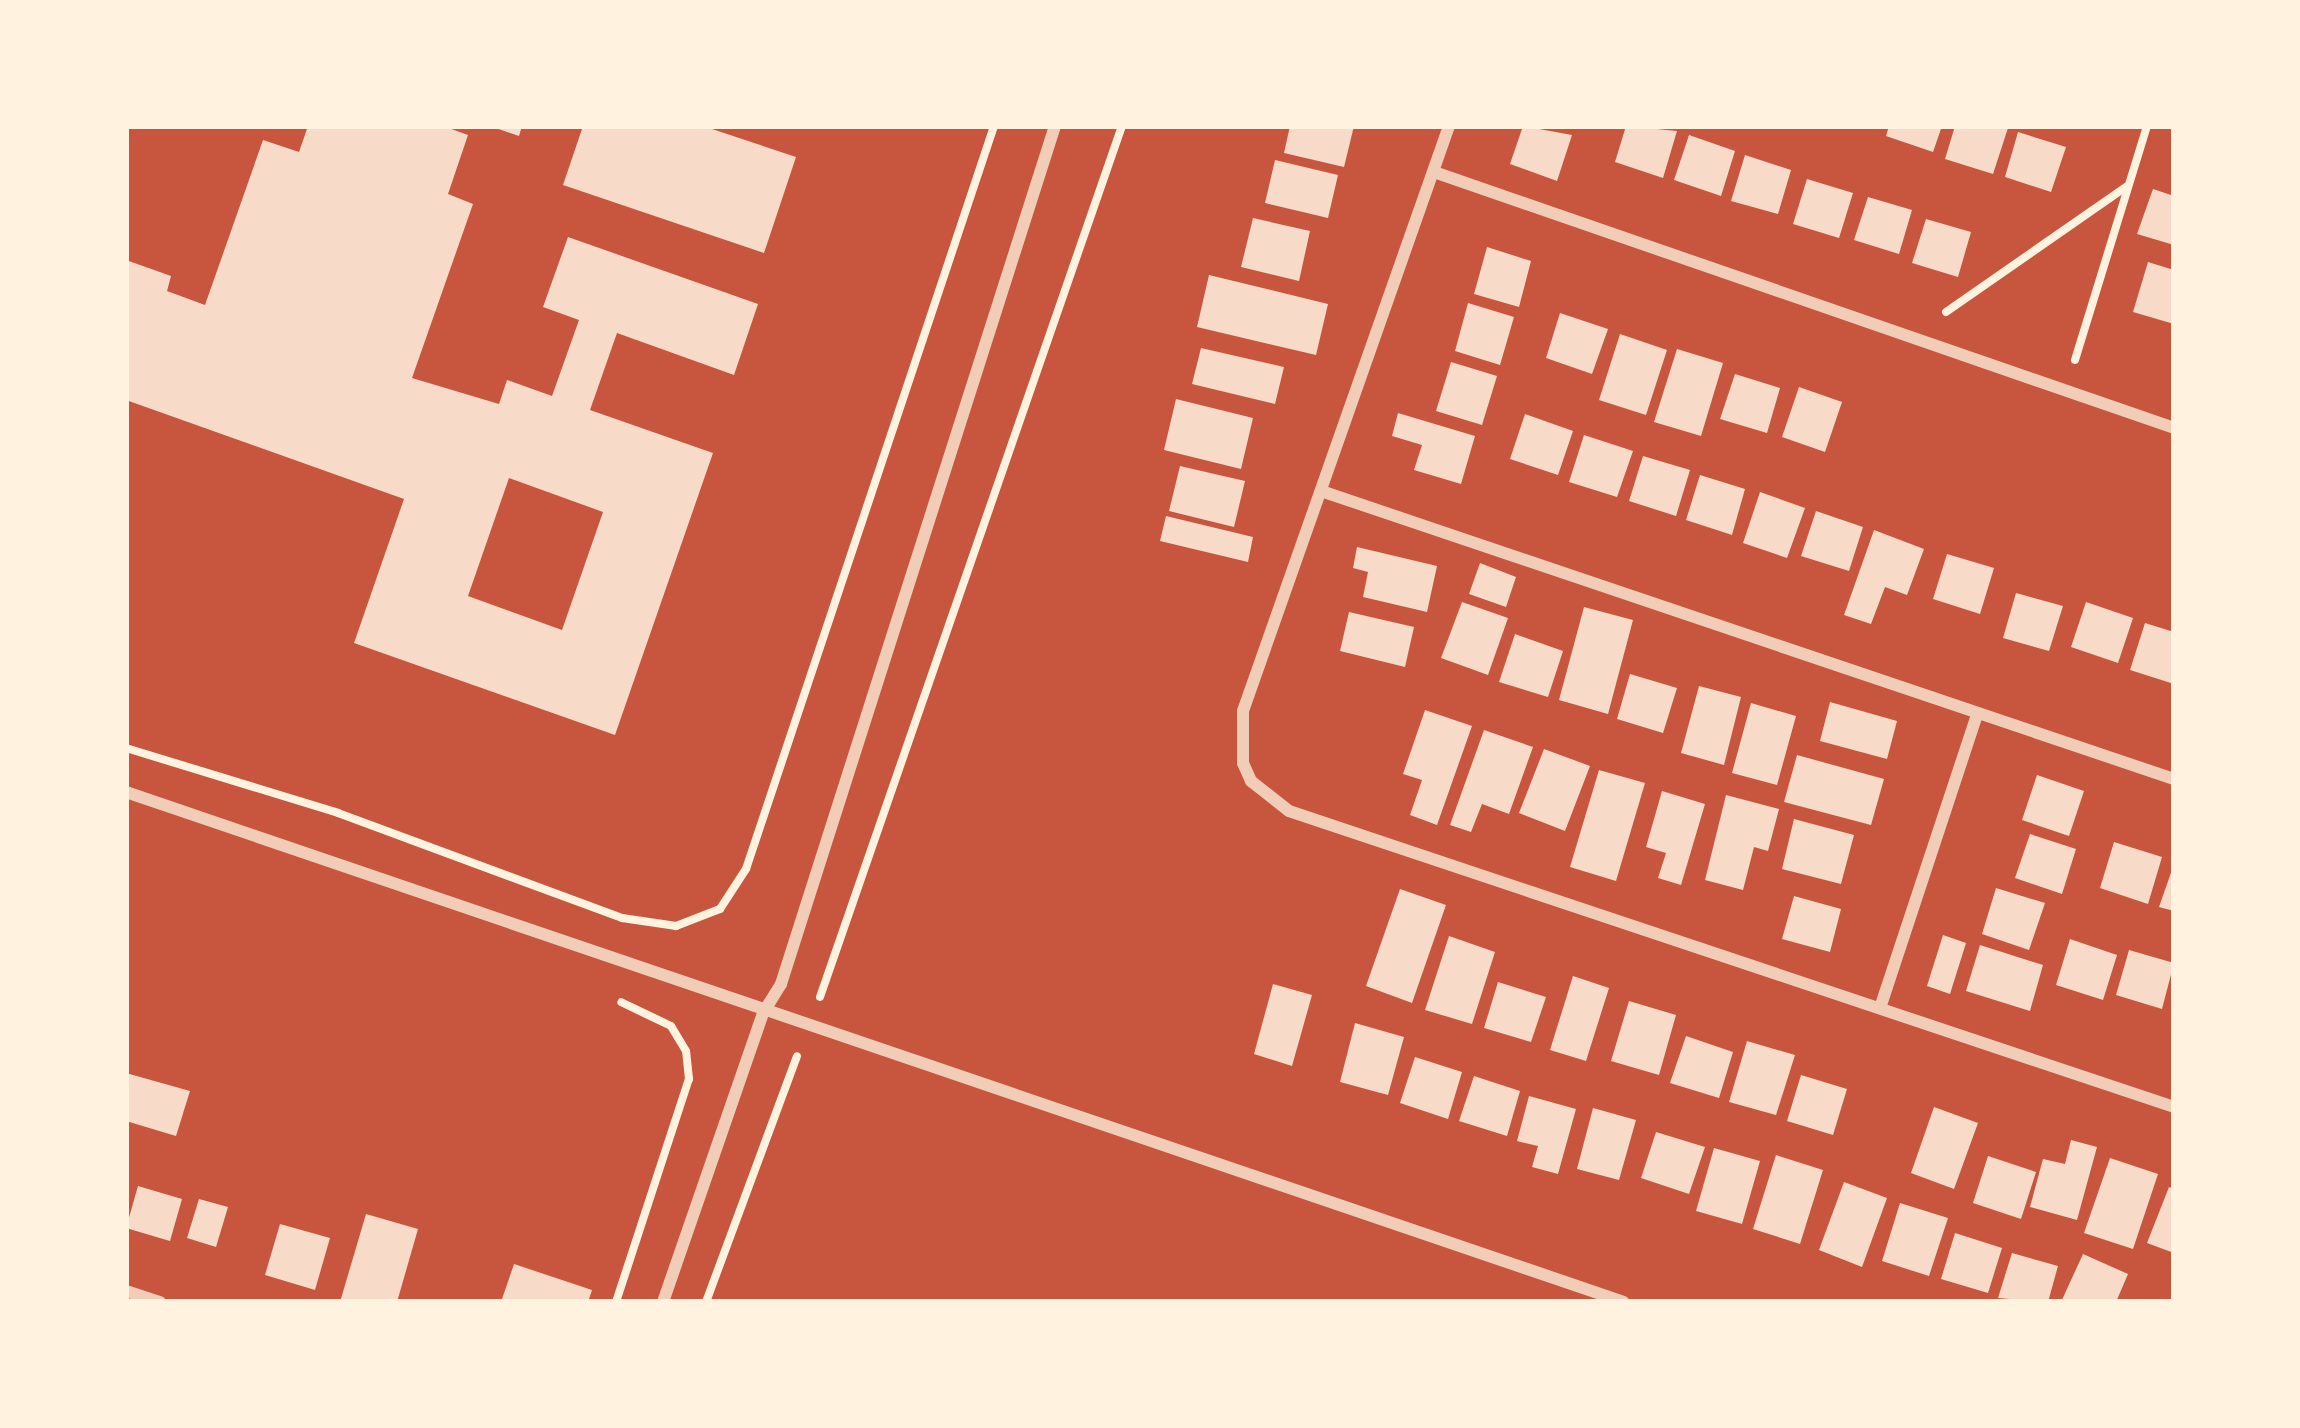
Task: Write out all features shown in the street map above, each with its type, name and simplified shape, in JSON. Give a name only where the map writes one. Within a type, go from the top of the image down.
[{"type":"street","points":[[663,1302],[763,1012],[782,984],[1055,126]]},
{"type":"street","points":[[1449,126],[1324,492],[1243,711],[1243,763],[1267,800],[2174,1107]]},
{"type":"street","points":[[1434,172],[2174,428]]},
{"type":"street","points":[[1324,492],[2174,779]]},
{"type":"street","points":[[1882,1005],[1977,715]]},
{"type":"street","points":[[126,792],[808,1028],[1624,1302]]},
{"type":"street","points":[[126,1291],[160,1302]]},
{"type":"path","points":[[126,748],[338,813],[622,918],[676,926],[720,909],[746,869],[994,126]]},
{"type":"path","points":[[706,1302],[859,901],[1122,126]]},
{"type":"path","points":[[2065,390],[2147,126]]},
{"type":"path","points":[[1910,336],[2129,185]]},
{"type":"path","points":[[601,993],[671,1026],[686,1051],[688,1078],[616,1302]]},
{"type":"building","points":[[308,126],[443,126],[468,135],[448,194],[473,204],[412,378],[499,404],[507,380],[552,396],[579,320],[543,307],[568,237],[758,304],[734,375],[617,333],[590,410],[713,453],[615,735],[354,643],[404,499],[126,400],[126,260],[171,276],[167,291],[205,305],[263,140],[299,152]],"holes":[[[509,478],[603,512],[562,630],[468,596]]]},
{"type":"building","points":[[490,126],[522,126],[519,136]]},
{"type":"building","points":[[583,126],[703,126],[796,157],[764,253],[563,185]]},
{"type":"building","points":[[1290,126],[1354,126],[1344,167],[1284,153]]},
{"type":"building","points":[[1523,126],[1572,135],[1557,181],[1510,164]]},
{"type":"building","points":[[1626,126],[1677,131],[1663,178],[1615,162]]},
{"type":"building","points":[[1889,126],[1942,126],[1933,152],[1886,136]]},
{"type":"building","points":[[1955,126],[2008,128],[1993,174],[1945,159]]},
{"type":"building","points":[[2018,132],[2066,147],[2051,192],[2005,177]]},
{"type":"building","points":[[1689,135],[1735,151],[1721,196],[1674,180]]},
{"type":"building","points":[[1745,155],[1791,170],[1778,214],[1731,201]]},
{"type":"building","points":[[1275,160],[1338,175],[1328,218],[1265,203]]},
{"type":"building","points":[[1807,179],[1853,193],[1839,238],[1793,224]]},
{"type":"building","points":[[2153,189],[2174,196],[2174,245],[2137,234]]},
{"type":"building","points":[[1868,197],[1912,210],[1899,254],[1854,240]]},
{"type":"building","points":[[1253,218],[1310,231],[1299,281],[1241,267]]},
{"type":"building","points":[[1926,219],[1971,232],[1958,277],[1912,263]]},
{"type":"building","points":[[1487,247],[1531,261],[1519,307],[1474,294]]},
{"type":"building","points":[[2148,262],[2174,270],[2174,324],[2133,312]]},
{"type":"building","points":[[1209,275],[1328,304],[1316,355],[1197,327]]},
{"type":"building","points":[[1468,303],[1514,317],[1500,365],[1455,351]]},
{"type":"building","points":[[1560,313],[1608,329],[1592,374],[1546,358]]},
{"type":"building","points":[[1620,334],[1667,350],[1646,415],[1599,400]]},
{"type":"building","points":[[1201,348],[1284,367],[1275,404],[1192,384]]},
{"type":"building","points":[[1677,349],[1723,363],[1701,436],[1654,422]]},
{"type":"building","points":[[1451,362],[1497,376],[1482,425],[1436,411]]},
{"type":"building","points":[[1735,374],[1780,388],[1767,433],[1720,419]]},
{"type":"building","points":[[1799,387],[1842,402],[1825,452],[1782,437]]},
{"type":"building","points":[[1176,399],[1253,418],[1241,469],[1164,450]]},
{"type":"building","points":[[1398,413],[1475,436],[1461,484],[1414,470],[1422,445],[1392,436]]},
{"type":"building","points":[[1525,414],[1573,431],[1558,475],[1510,459]]},
{"type":"building","points":[[1584,435],[1633,451],[1617,497],[1569,482]]},
{"type":"building","points":[[1643,456],[1690,470],[1676,516],[1629,501]]},
{"type":"building","points":[[1180,466],[1245,481],[1234,527],[1169,511]]},
{"type":"building","points":[[1700,475],[1745,489],[1732,535],[1686,520]]},
{"type":"building","points":[[1760,492],[1805,508],[1787,558],[1743,543]]},
{"type":"building","points":[[1816,511],[1863,527],[1849,571],[1801,556]]},
{"type":"building","points":[[1166,516],[1253,537],[1248,562],[1160,541]]},
{"type":"building","points":[[1874,530],[1924,549],[1907,595],[1885,587],[1871,624],[1844,615]]},
{"type":"building","points":[[1357,547],[1437,566],[1427,612],[1363,597],[1368,572],[1353,568]]},
{"type":"building","points":[[1947,554],[1994,568],[1980,614],[1933,599]]},
{"type":"building","points":[[1480,563],[1516,577],[1506,607],[1469,594]]},
{"type":"building","points":[[2016,593],[2063,606],[2049,651],[2003,638]]},
{"type":"building","points":[[1462,602],[1508,618],[1488,675],[1441,658]]},
{"type":"building","points":[[2086,602],[2133,618],[2118,663],[2071,647]]},
{"type":"building","points":[[1584,607],[1633,620],[1608,714],[1559,700]]},
{"type":"building","points":[[1349,612],[1414,627],[1405,667],[1340,651]]},
{"type":"building","points":[[2145,623],[2174,632],[2174,684],[2130,670]]},
{"type":"building","points":[[1515,634],[1563,651],[1548,697],[1499,682]]},
{"type":"building","points":[[1630,674],[1677,688],[1663,733],[1617,719]]},
{"type":"building","points":[[1699,686],[1741,697],[1724,765],[1681,753]]},
{"type":"building","points":[[1830,702],[1897,721],[1887,759],[1820,741]]},
{"type":"building","points":[[1751,703],[1796,716],[1777,785],[1732,773]]},
{"type":"building","points":[[1425,710],[1472,726],[1437,825],[1410,815],[1422,780],[1403,774]]},
{"type":"building","points":[[1484,730],[1533,747],[1509,814],[1482,804],[1471,832],[1450,825]]},
{"type":"building","points":[[1544,749],[1590,766],[1565,831],[1519,813]]},
{"type":"building","points":[[1797,755],[1884,779],[1871,825],[1784,802]]},
{"type":"building","points":[[1599,770],[1645,783],[1616,881],[1570,867]]},
{"type":"building","points":[[2037,775],[2084,791],[2069,836],[2022,820]]},
{"type":"building","points":[[1662,791],[1705,804],[1681,885],[1658,878],[1666,853],[1646,847]]},
{"type":"building","points":[[1726,795],[1779,809],[1768,851],[1754,847],[1743,890],[1705,880]]},
{"type":"building","points":[[1794,819],[1854,835],[1841,884],[1782,869]]},
{"type":"building","points":[[2030,834],[2076,849],[2062,894],[2015,878]]},
{"type":"building","points":[[2114,842],[2162,857],[2148,904],[2100,888]]},
{"type":"building","points":[[2174,864],[2174,911],[2159,907]]},
{"type":"building","points":[[1996,888],[2045,903],[2029,950],[1982,934]]},
{"type":"building","points":[[1400,889],[1446,905],[1412,1003],[1366,986]]},
{"type":"building","points":[[1794,896],[1841,909],[1830,952],[1782,939]]},
{"type":"building","points":[[1943,935],[1966,943],[1950,994],[1927,986]]},
{"type":"building","points":[[1449,936],[1495,952],[1472,1024],[1425,1010]]},
{"type":"building","points":[[2070,939],[2117,955],[2103,1000],[2056,985]]},
{"type":"building","points":[[1980,945],[2043,965],[2030,1011],[1966,991]]},
{"type":"building","points":[[2129,950],[2174,963],[2162,1009],[2116,995]]},
{"type":"building","points":[[1573,976],[1609,988],[1586,1061],[1550,1050]]},
{"type":"building","points":[[1498,982],[1546,997],[1531,1042],[1484,1028]]},
{"type":"building","points":[[1273,984],[1312,995],[1292,1066],[1254,1054]]},
{"type":"building","points":[[1629,1001],[1676,1015],[1659,1075],[1611,1061]]},
{"type":"building","points":[[1355,1023],[1404,1037],[1388,1095],[1340,1082]]},
{"type":"building","points":[[1686,1036],[1733,1052],[1719,1098],[1670,1083]]},
{"type":"building","points":[[1747,1041],[1795,1055],[1776,1115],[1729,1102]]},
{"type":"building","points":[[1415,1057],[1462,1072],[1448,1119],[1400,1103]]},
{"type":"building","points":[[126,1073],[190,1091],[176,1136],[126,1121]]},
{"type":"building","points":[[1801,1075],[1847,1089],[1833,1135],[1787,1121]]},
{"type":"building","points":[[1474,1076],[1520,1091],[1507,1136],[1459,1121]]},
{"type":"building","points":[[1529,1096],[1576,1109],[1558,1174],[1532,1167],[1538,1146],[1517,1141]]},
{"type":"building","points":[[1934,1107],[1978,1123],[1954,1189],[1911,1173]]},
{"type":"building","points":[[1593,1108],[1636,1120],[1619,1180],[1577,1169]]},
{"type":"building","points":[[1656,1132],[1705,1147],[1689,1194],[1641,1178]]},
{"type":"building","points":[[2071,1140],[2097,1147],[2077,1220],[2030,1207],[2043,1159],[2065,1164]]},
{"type":"building","points":[[1714,1148],[1760,1161],[1742,1224],[1696,1211]]},
{"type":"building","points":[[1776,1155],[1823,1170],[1800,1244],[1753,1229]]},
{"type":"building","points":[[1988,1156],[2036,1172],[2021,1219],[1973,1203]]},
{"type":"building","points":[[2110,1158],[2158,1174],[2133,1249],[2084,1233]]},
{"type":"building","points":[[1844,1182],[1887,1198],[1862,1267],[1819,1250]]},
{"type":"building","points":[[138,1186],[182,1199],[170,1241],[126,1228]]},
{"type":"building","points":[[2169,1187],[2174,1189],[2174,1253],[2147,1243]]},
{"type":"building","points":[[199,1199],[228,1207],[216,1247],[187,1238]]},
{"type":"building","points":[[1900,1203],[1948,1218],[1929,1276],[1882,1261]]},
{"type":"building","points":[[366,1214],[418,1229],[397,1302],[340,1302]]},
{"type":"building","points":[[280,1224],[330,1238],[315,1290],[265,1275]]},
{"type":"building","points":[[1955,1233],[2002,1248],[1988,1293],[1941,1279]]},
{"type":"building","points":[[2012,1253],[2058,1266],[2048,1302],[1998,1298]]},
{"type":"building","points":[[2083,1254],[2128,1274],[2116,1302],[2061,1302]]},
{"type":"building","points":[[514,1264],[592,1290],[588,1302],[501,1302]]}]
